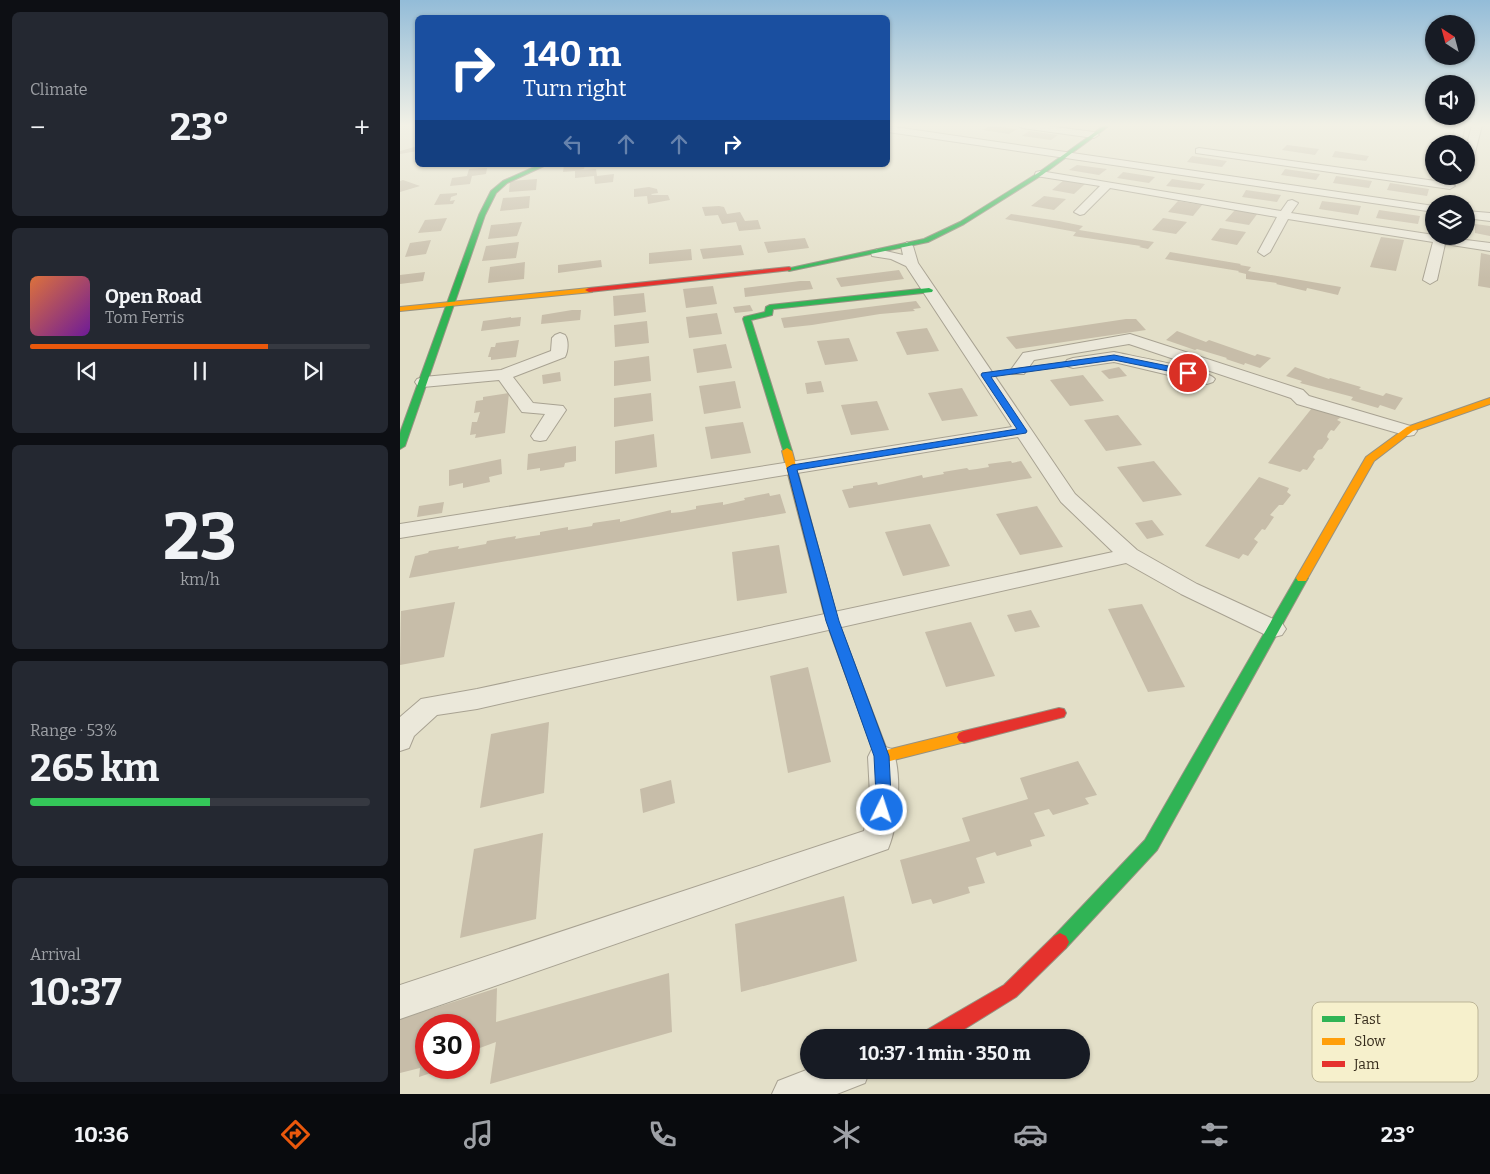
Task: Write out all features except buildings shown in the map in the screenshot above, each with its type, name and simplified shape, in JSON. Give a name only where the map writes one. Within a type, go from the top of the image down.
[{"type":"street","points":[[400,446],[482,215],[492,192],[505,182],[518,176]]},
{"type":"street","points":[[877,253],[894,256],[909,255],[926,241],[962,223],[1037,176]]},
{"type":"street","points":[[1054,176],[1425,237]]},
{"type":"street","points":[[1204,176],[1425,208]]},
{"type":"street","points":[[1382,176],[1454,186]]},
{"type":"street","points":[[1080,212],[1108,184]]},
{"type":"street","points":[[1264,252],[1284,215],[1301,190]]},
{"type":"street","points":[[1475,215],[1490,217]]},
{"type":"street","points":[[1430,280],[1439,245]]},
{"type":"street","points":[[1475,245],[1490,247]]},
{"type":"street","points":[[400,309],[801,268],[877,253],[909,255]]},
{"type":"street","points":[[909,255],[929,290],[1068,498],[1129,555],[1189,589],[1274,629]]},
{"type":"street","points":[[400,1002],[877,840],[884,795],[882,756],[832,621],[792,468],[747,319],[769,313],[770,307],[929,290]]},
{"type":"street","points":[[423,382],[503,375],[559,354],[560,338]]},
{"type":"street","points":[[985,375],[1114,358],[1188,373],[1291,405],[1303,400],[1408,431]]},
{"type":"street","points":[[503,375],[528,408],[557,410],[540,436]]},
{"type":"street","points":[[947,1029],[1010,992],[1078,925],[1151,845],[1370,459],[1408,431],[1490,401]]},
{"type":"street","points":[[400,531],[1023,431]]},
{"type":"street","points":[[400,740],[402,731],[430,706],[477,699],[1129,555]]},
{"type":"street","points":[[882,756],[1059,713]]},
{"type":"street","points":[[791,1094],[829,1079]]},
{"type":"traffic: fast","points":[[400,446],[482,215],[493,192],[505,182],[518,176]]},
{"type":"traffic: fast","points":[[789,269],[926,241],[962,223],[1037,176]]},
{"type":"traffic: fast","points":[[787,451],[747,319],[769,313],[770,307],[929,290]]},
{"type":"traffic: fast","points":[[1060,942],[1151,845],[1302,578]]},
{"type":"traffic: slow","points":[[400,309],[589,290]]},
{"type":"traffic: slow","points":[[1302,578],[1370,459],[1410,429],[1490,401]]},
{"type":"traffic: slow","points":[[787,451],[832,621],[882,757],[964,737]]},
{"type":"traffic: jam","points":[[589,290],[789,269]]},
{"type":"traffic: jam","points":[[964,737],[1059,713]]},
{"type":"traffic: jam","points":[[947,1029],[1010,991],[1060,942]]},
{"type":"route","points":[[882,810],[884,795],[882,756],[832,621],[792,468],[1023,431],[985,375],[1114,358],[1188,373]]}]
